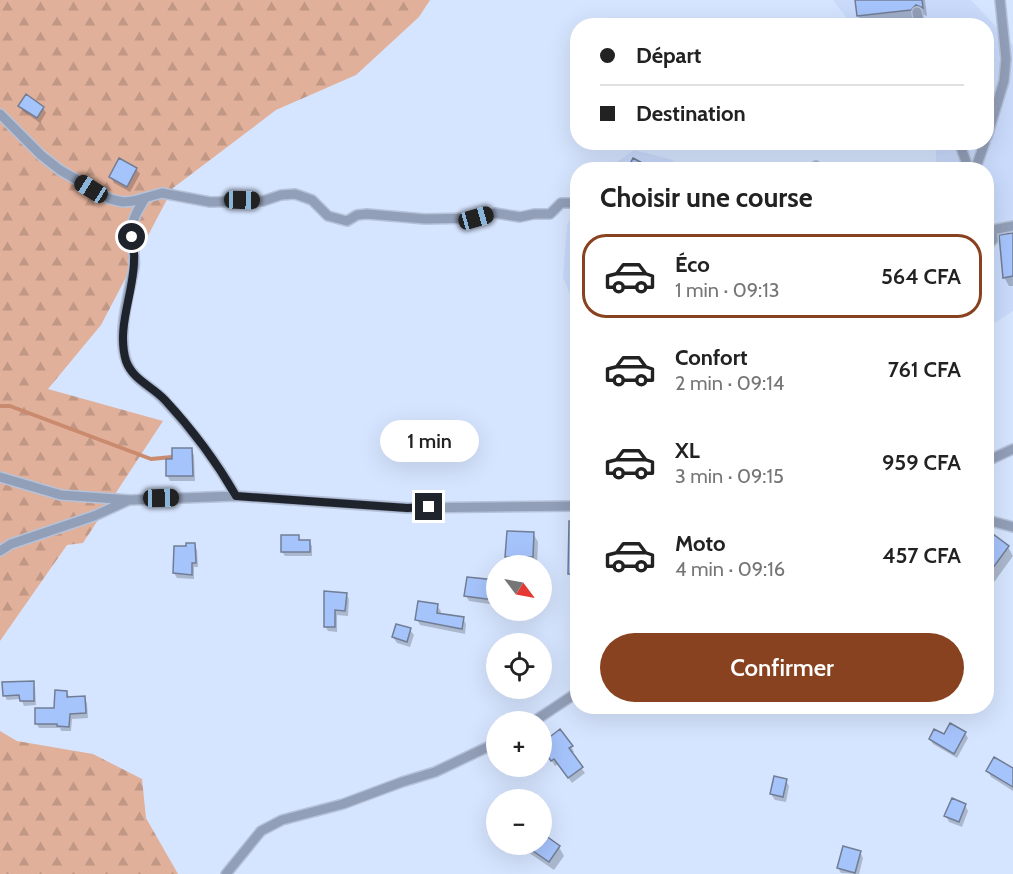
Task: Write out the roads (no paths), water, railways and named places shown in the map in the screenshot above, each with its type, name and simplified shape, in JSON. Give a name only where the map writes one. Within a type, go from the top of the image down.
[{"type":"street","points":[[994,114],[1004,81],[1006,59],[1000,0]]},
{"type":"street","points":[[917,12],[918,18]]},
{"type":"street","points":[[0,114],[41,155],[60,170],[110,199],[123,202],[162,193],[210,202],[262,201],[281,195],[295,194],[312,200],[328,216],[347,221],[357,215],[367,214],[425,219],[476,218],[495,213],[520,217],[550,214],[561,203],[570,203]]},
{"type":"street","points":[[145,198],[131,228],[135,259],[123,337],[127,363],[138,378],[160,395],[207,449],[236,496]]},
{"type":"street","points":[[994,228],[1013,226]]},
{"type":"street","points":[[994,458],[1013,449]]},
{"type":"street","points":[[0,477],[61,495],[130,500],[236,496],[407,508],[570,506]]},
{"type":"street","points":[[0,551],[11,544],[94,516],[130,500]]},
{"type":"street","points":[[994,522],[1013,527]]},
{"type":"street","points":[[549,711],[570,697]]},
{"type":"street","points":[[226,874],[261,831],[267,827],[282,820],[343,804],[435,772],[486,748]]},
{"type":"waterway","points":[[0,406],[10,406],[151,459],[172,457]]}]
